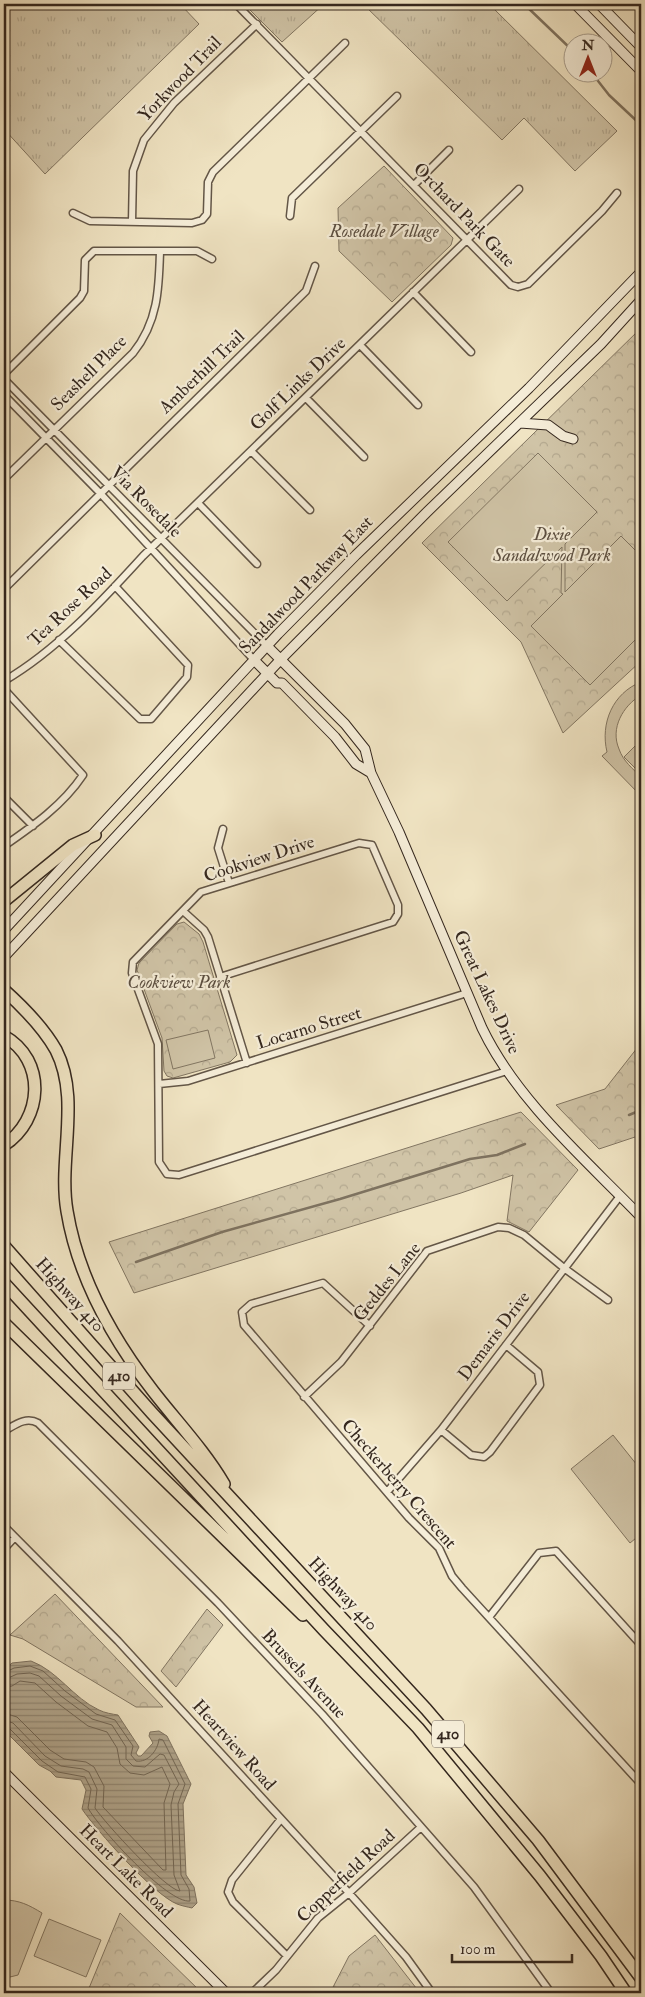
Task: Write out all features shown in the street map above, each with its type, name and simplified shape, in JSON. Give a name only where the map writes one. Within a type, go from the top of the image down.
[{"type":"highway","points":[[4,901],[72,845],[95,835]]},
{"type":"highway","points":[[4,990],[44,1032],[56,1051],[64,1076],[68,1100],[64,1174],[67,1210],[75,1246],[88,1283],[120,1343],[153,1391],[209,1458],[237,1505]]},
{"type":"highway","points":[[4,1036],[15,1043],[27,1058],[36,1089],[35,1101],[27,1122],[4,1145]]},
{"type":"highway","name":"Highway 410","points":[[4,1246],[237,1505],[426,1709],[538,1840],[641,1978]]},
{"type":"highway","name":"410","points":[[4,1283],[324,1630],[418,1728],[540,1876],[601,1956],[626,1993]]},
{"type":"highway","points":[[4,1322],[294,1609],[324,1630]]},
{"type":"main road","points":[[575,4],[641,71]]},
{"type":"main road","points":[[599,4],[641,47]]},
{"type":"main road","name":"Sandalwood Parkway East","points":[[4,930],[95,835],[267,646],[356,555],[529,388],[641,272]]},
{"type":"main road","name":"Sandalwood Parkway East","points":[[4,957],[82,876],[281,659],[601,344],[641,300]]},
{"type":"main road","points":[[529,388],[541,402]]},
{"type":"main road","points":[[520,423],[548,425],[562,436],[573,439]]},
{"type":"main road","name":"Great Lakes Drive","points":[[267,646],[345,724],[365,749],[370,773],[399,832],[488,1041],[507,1071],[567,1140],[641,1217]]},
{"type":"main road","name":"Great Lakes Drive","points":[[254,660],[277,683],[282,683],[310,711],[356,764],[370,773]]},
{"type":"main road","name":"Heart Lake Road","points":[[4,1772],[226,1993]]},
{"type":"street","name":"Orchard Park Gate","points":[[236,4],[511,285],[523,286],[528,284],[596,218],[617,193]]},
{"type":"street","name":"Yorkwood Trail","points":[[132,222],[133,171],[144,140],[169,109],[257,24]]},
{"type":"street","points":[[73,213],[90,221],[192,222],[206,218],[208,182],[213,172],[345,42]]},
{"type":"street","points":[[290,216],[292,198],[397,96]]},
{"type":"street","points":[[414,184],[448,150]]},
{"type":"street","name":"Golf Links Drive","points":[[151,549],[519,189]]},
{"type":"street","points":[[4,374],[80,298],[84,291],[85,260],[91,252],[98,250],[197,251],[212,259]]},
{"type":"street","name":"Seashell Place","points":[[4,479],[133,353],[143,340],[151,325],[158,301],[160,251]]},
{"type":"street","name":"Amberhill Trail","points":[[4,588],[306,291],[315,266]]},
{"type":"street","points":[[413,292],[471,352]]},
{"type":"street","points":[[360,345],[418,405]]},
{"type":"street","name":"Via Rosedale","points":[[4,379],[267,646]]},
{"type":"street","name":"Via Rosedale","points":[[4,395],[100,494],[254,660]]},
{"type":"street","points":[[306,398],[364,456]]},
{"type":"street","points":[[251,451],[310,510]]},
{"type":"street","points":[[198,503],[256,564]]},
{"type":"street","name":"Tea Rose Road","points":[[4,681],[28,666],[59,640],[151,549]]},
{"type":"street","points":[[59,640],[140,719],[151,719],[187,677],[188,664],[115,586]]},
{"type":"street","points":[[4,689],[83,775],[74,789],[33,826],[4,846]]},
{"type":"street","points":[[4,797],[33,826]]},
{"type":"street","points":[[222,829],[218,848],[229,883]]},
{"type":"street","name":"Cookview Drive","points":[[220,977],[389,924],[396,918],[399,910],[372,845],[364,842],[202,892],[182,910],[133,962],[131,967],[157,1040],[159,1162],[167,1174],[176,1175],[507,1071]]},
{"type":"street","points":[[182,910],[208,937],[247,1063]]},
{"type":"street","name":"Locarno Street","points":[[159,1084],[188,1081],[467,993]]},
{"type":"street","name":"Demaris Drive","points":[[387,1492],[441,1430],[620,1196]]},
{"type":"street","name":"Geddes Lane","points":[[304,1397],[341,1362],[428,1251],[498,1227],[517,1230],[608,1300]]},
{"type":"street","name":"Checkerberry Crescent","points":[[370,1326],[323,1283],[246,1308],[242,1312],[244,1325],[304,1397],[439,1548],[452,1576],[641,1784]]},
{"type":"street","points":[[441,1430],[475,1457],[484,1457],[490,1452],[540,1384],[538,1372],[506,1345]]},
{"type":"street","name":"Brussels Avenue","points":[[4,1431],[22,1421],[30,1420],[38,1423],[234,1620],[322,1714],[488,1904],[551,1993]]},
{"type":"street","name":"Heartview Road","points":[[4,1526],[118,1641],[349,1893],[406,1957],[432,1993]]},
{"type":"street","points":[[4,1549],[15,1537]]},
{"type":"street","points":[[490,1616],[539,1553],[556,1551],[641,1645]]},
{"type":"street","points":[[281,1819],[232,1880],[228,1892],[233,1902],[287,1956]]},
{"type":"street","name":"Copperfield Road","points":[[252,1993],[287,1956],[318,1918],[349,1893],[421,1827]]},
{"type":"green space","points":[[4,4],[180,4],[199,24],[45,174],[4,129]]},
{"type":"green space","points":[[244,4],[324,4],[282,42]]},
{"type":"green space","points":[[363,4],[489,4],[562,76],[562,82],[568,82],[617,131],[575,171],[524,118],[502,140]]},
{"type":"green space","name":"Rosedale Village","points":[[384,166],[453,238],[451,245],[392,302],[339,251],[338,208]]},
{"type":"green space","name":"Dixie Sandalwood Park","points":[[641,328],[641,661],[563,733],[521,642],[422,543]]},
{"type":"green space","points":[[538,453],[597,512],[565,544],[565,592],[621,536],[641,556],[641,634],[590,685],[531,626],[563,594],[561,593],[562,547],[507,601],[448,542]]},
{"type":"green space","points":[[641,682],[641,695],[624,711],[616,733],[619,749],[623,757],[641,777],[641,796],[602,756],[607,752],[605,730],[611,710],[623,694]]},
{"type":"green space","points":[[641,740],[641,774],[624,757]]},
{"type":"green space","name":"Cookview Park","points":[[184,922],[199,934],[203,942],[237,1055],[230,1062],[173,1078],[167,1076],[164,1071],[162,1038],[137,970],[139,963],[177,924]]},
{"type":"green space","points":[[208,1030],[215,1058],[173,1069],[166,1040]]},
{"type":"green space","points":[[641,1043],[641,1135],[599,1149],[556,1105],[605,1089]]},
{"type":"green space","points":[[521,1112],[578,1170],[529,1232],[507,1221],[513,1175],[461,1193],[134,1293],[109,1242]]},
{"type":"green space","points":[[613,1435],[641,1470],[641,1534],[630,1543],[571,1469]]},
{"type":"green space","points":[[55,1594],[163,1707],[136,1707],[23,1639],[10,1635]]},
{"type":"green space","points":[[207,1609],[223,1625],[176,1687],[161,1671]]},
{"type":"green space","points":[[4,1900],[24,1904],[42,1913],[18,1975],[10,1977],[4,1975]]},
{"type":"green space","points":[[120,1913],[202,1993],[87,1993]]},
{"type":"green space","points":[[49,1919],[101,1940],[86,1977],[34,1956]]},
{"type":"green space","points":[[375,1935],[420,1993],[330,1993],[349,1956]]},
{"type":"water","points":[[31,1661],[41,1665],[90,1705],[104,1712],[118,1715],[139,1747],[136,1753],[138,1756],[141,1756],[153,1743],[149,1736],[150,1732],[159,1731],[167,1736],[191,1784],[183,1804],[186,1875],[194,1887],[197,1903],[192,1908],[177,1904],[167,1898],[126,1861],[82,1809],[86,1790],[81,1780],[56,1777],[39,1765],[4,1730],[4,1670],[12,1663]]},
{"type":"waterway","points":[[524,4],[562,40]]},
{"type":"waterway","points":[[599,82],[609,95],[641,125]]},
{"type":"waterway","points":[[629,1115],[641,1110]]},
{"type":"waterway","points":[[136,1262],[222,1232],[340,1199],[470,1159],[497,1155],[525,1144]]}]
